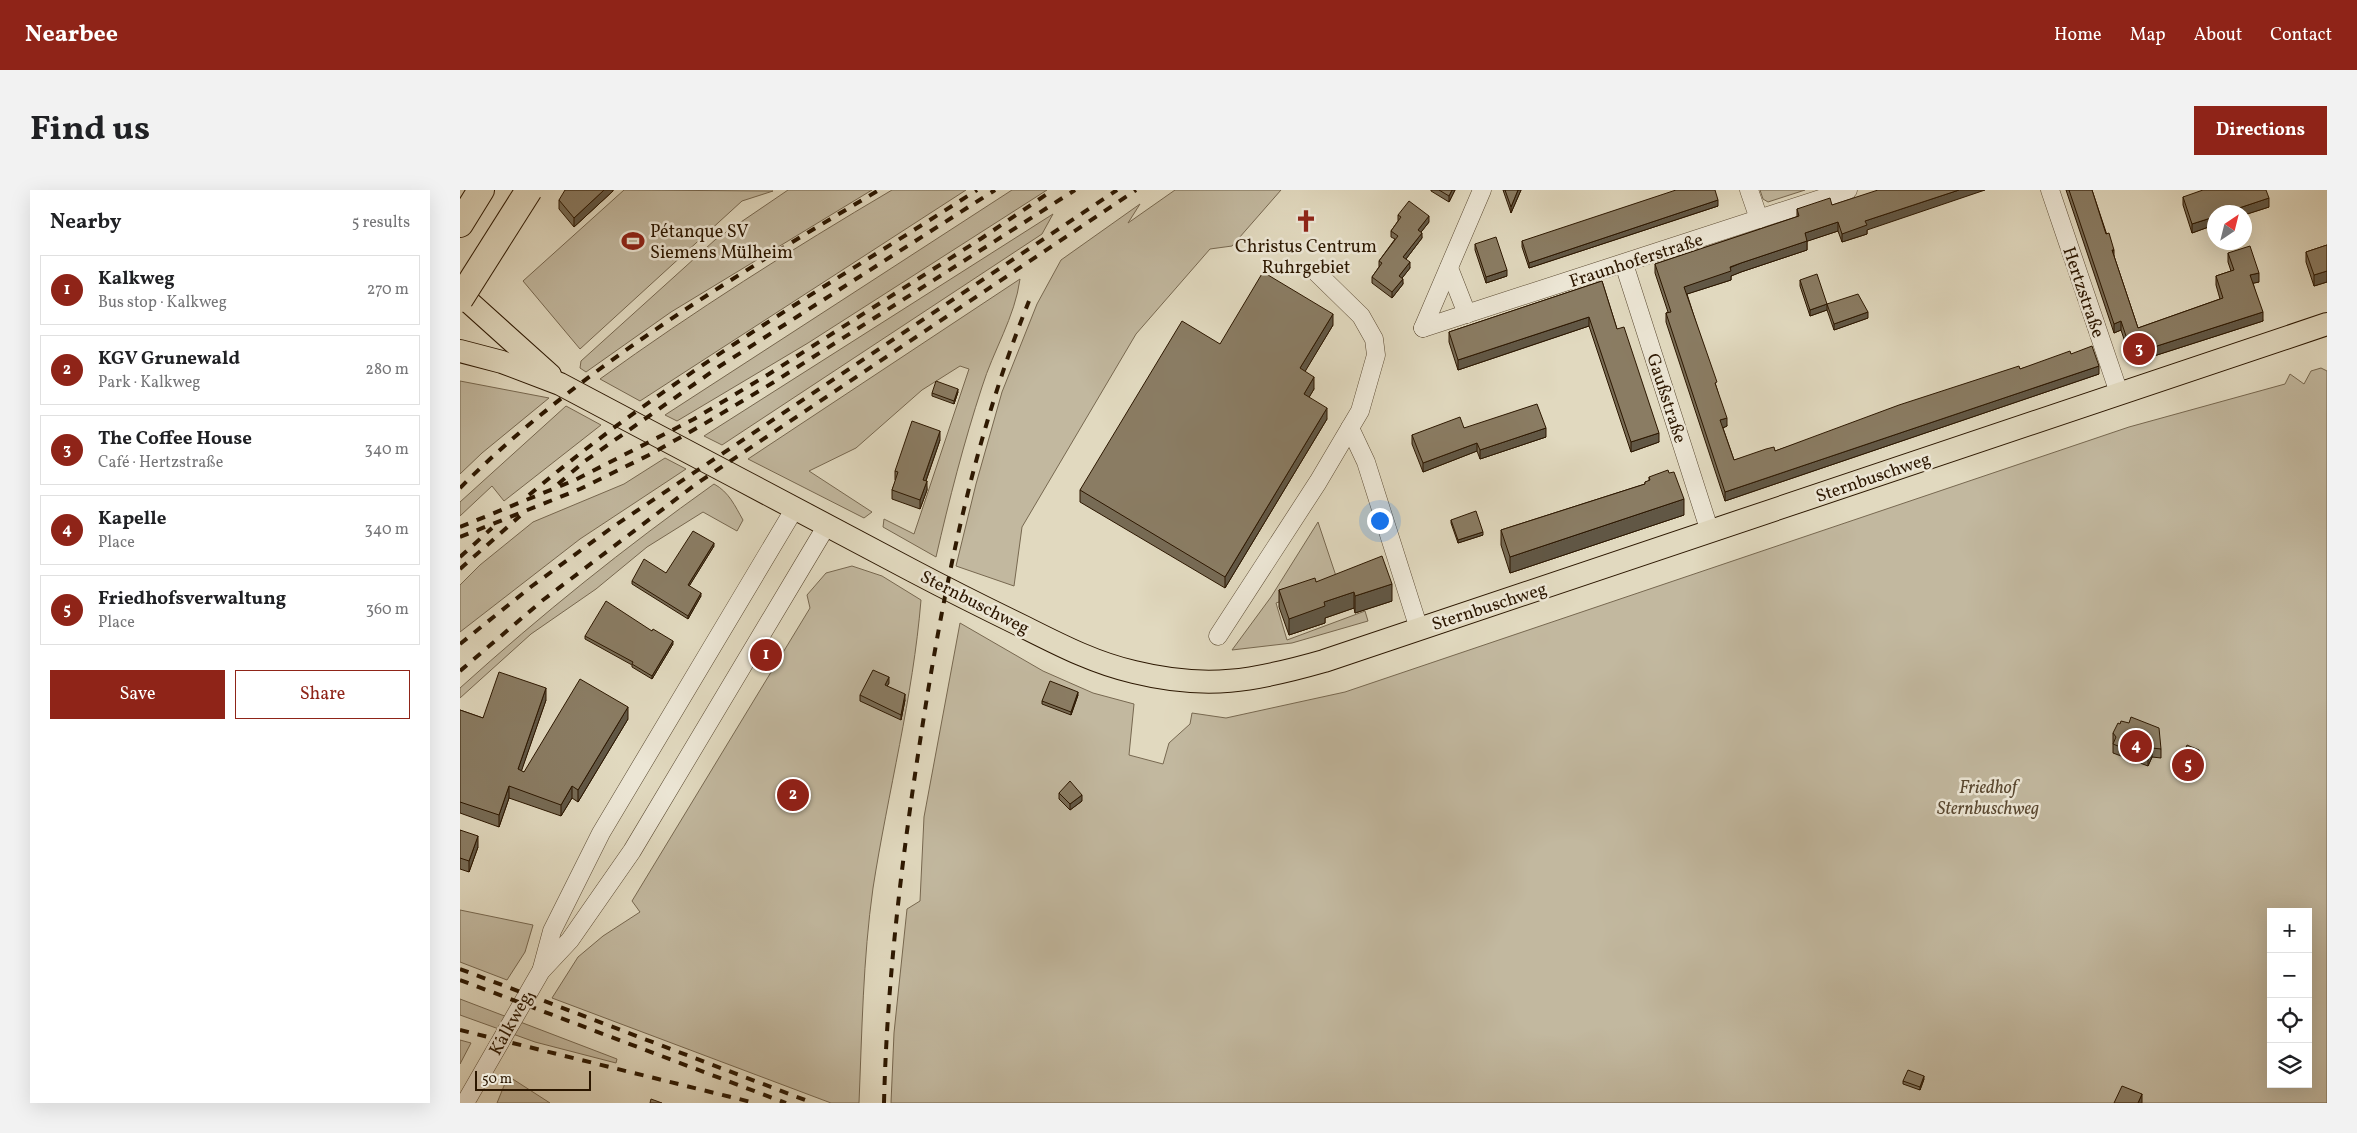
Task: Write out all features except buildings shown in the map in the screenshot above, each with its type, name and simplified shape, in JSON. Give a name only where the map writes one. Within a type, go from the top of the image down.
[{"type":"highway","points":[[460,224],[481,190]]},
{"type":"highway","points":[[460,300],[529,190]]},
{"type":"main road","name":"Sternbuschweg","points":[[460,294],[560,384]]},
{"type":"main road","name":"Sternbuschweg","points":[[460,311],[493,323]]},
{"type":"main road","name":"Sternbuschweg","points":[[460,351],[502,362],[560,384],[965,598],[1055,643],[1107,665],[1165,678],[1224,683],[1272,676],[1324,661],[2327,324]]},
{"type":"street","points":[[1467,314],[1449,268],[1482,190]]},
{"type":"street","points":[[1749,190],[1759,219]]},
{"type":"street","name":"Fraunhoferstraße","points":[[1449,268],[1423,328],[1848,190]]},
{"type":"street","name":"Hertzstraße","points":[[2050,190],[2119,393]]},
{"type":"street","name":"Gaußstraße","points":[[1624,264],[1710,532]]},
{"type":"street","points":[[1218,636],[1313,490],[1360,411],[1376,355],[1374,339],[1361,316],[1317,273]]},
{"type":"street","name":"Sternbuschweg","points":[[1350,428],[1366,462],[1419,629]]},
{"type":"street","name":"Kalkweg","points":[[541,971],[552,931],[601,833],[795,508]]},
{"type":"street","name":"Kalkweg","points":[[464,1103],[541,971],[570,940],[632,851],[827,524]]},
{"type":"green space","name":"Pétanque SV Siemens Mülheim","points":[[624,190],[773,191],[742,201],[580,349],[523,281]]},
{"type":"green space","points":[[788,190],[872,190],[671,312],[586,372],[580,368],[581,361],[716,239]]},
{"type":"green space","points":[[892,190],[966,190],[640,401],[600,379],[744,281]]},
{"type":"green space","points":[[1012,190],[1047,190],[808,343],[677,421],[665,415]]},
{"type":"green space","points":[[1175,190],[1281,190],[1232,246],[1210,249],[1136,334],[1022,527],[1014,586],[956,566],[976,484],[1002,392],[1037,304],[1061,260],[1140,204],[1128,223]]},
{"type":"green space","points":[[1760,190],[1805,190],[1768,202],[1763,199]]},
{"type":"green space","points":[[1053,214],[1042,234],[722,445],[704,436]]},
{"type":"green space","points":[[1020,279],[1014,307],[975,408],[936,557],[883,527],[884,519],[914,534],[969,369],[960,366],[922,390],[856,448],[809,471],[872,512],[864,518],[748,459]]},
{"type":"green space","name":"Friedhof Sternbuschweg","points":[[2321,368],[2327,371],[2327,1103],[891,1103],[894,1033],[907,909],[920,901],[924,817],[960,623],[1043,671],[1093,693],[1134,704],[1129,755],[1163,764],[1169,743],[1190,724],[1192,713],[1226,718],[1345,692],[2129,427],[2285,384],[2290,374],[2304,384],[2311,371]]},
{"type":"green space","points":[[460,381],[549,398],[482,453],[460,474]]},
{"type":"green space","points":[[566,406],[601,425],[504,501],[492,486],[460,516],[460,502]]},
{"type":"green space","points":[[665,458],[686,469],[580,539],[460,632],[460,585],[480,565],[533,522],[624,484]]},
{"type":"green space","points":[[714,484],[728,495],[743,520],[737,531],[703,512],[647,547],[596,589],[531,634],[460,698],[460,688],[522,634],[648,532]]},
{"type":"green space","points":[[1318,522],[1338,582],[1276,603],[1287,640],[1365,611],[1368,621],[1292,643],[1232,650],[1271,597]]},
{"type":"green space","points":[[852,566],[882,576],[921,600],[900,744],[873,888],[863,995],[859,1103],[831,1103],[552,998],[578,957],[603,936],[640,912],[632,901],[810,608],[807,595],[826,573]]},
{"type":"green space","points":[[460,910],[533,925],[525,952],[507,980],[460,962]]},
{"type":"green space","points":[[460,999],[617,1059],[616,1063],[535,1042],[460,1015]]},
{"type":"green space","points":[[460,1040],[471,1043],[460,1064]]},
{"type":"green space","points":[[508,1076],[550,1103],[497,1103]]},
{"type":"railway","points":[[460,488],[555,403],[606,364],[714,291],[879,190]]},
{"type":"railway","points":[[529,495],[582,452],[692,373],[805,298],[977,190]]},
{"type":"railway","points":[[558,484],[585,461],[720,366],[995,190]]},
{"type":"railway","points":[[460,527],[575,480],[694,419],[769,374],[982,238],[1053,190]]},
{"type":"railway","points":[[460,537],[580,489],[649,455],[704,424],[774,382],[1075,190]]},
{"type":"railway","points":[[460,644],[532,586],[614,526],[1117,190]]},
{"type":"railway","points":[[460,671],[543,600],[696,484],[1136,190]]},
{"type":"railway","points":[[884,1103],[888,1011],[902,873],[921,735],[940,624],[976,460],[1009,353],[1029,301]]},
{"type":"railway","points":[[460,569],[520,516]]},
{"type":"railway","points":[[460,557],[492,528]]},
{"type":"railway","points":[[460,969],[813,1103]]},
{"type":"railway","points":[[460,980],[786,1103]]},
{"type":"railway","points":[[460,1030],[755,1103]]},
{"type":"place","name":"Christus Centrum Ruhrgebiet","points":[[1306,221]]},
{"type":"place","name":"Pétanque SV Siemens Mülheim","points":[[633,241]]},
{"type":"place","name":"The Coffee House","points":[[2139,349]]},
{"type":"place","name":"Kalkweg","points":[[766,655]]},
{"type":"place","name":"Kapelle","points":[[2136,746]]},
{"type":"place","name":"Friedhofsverwaltung","points":[[2188,765]]},
{"type":"place","name":"KGV Grunewald","points":[[793,795]]}]
